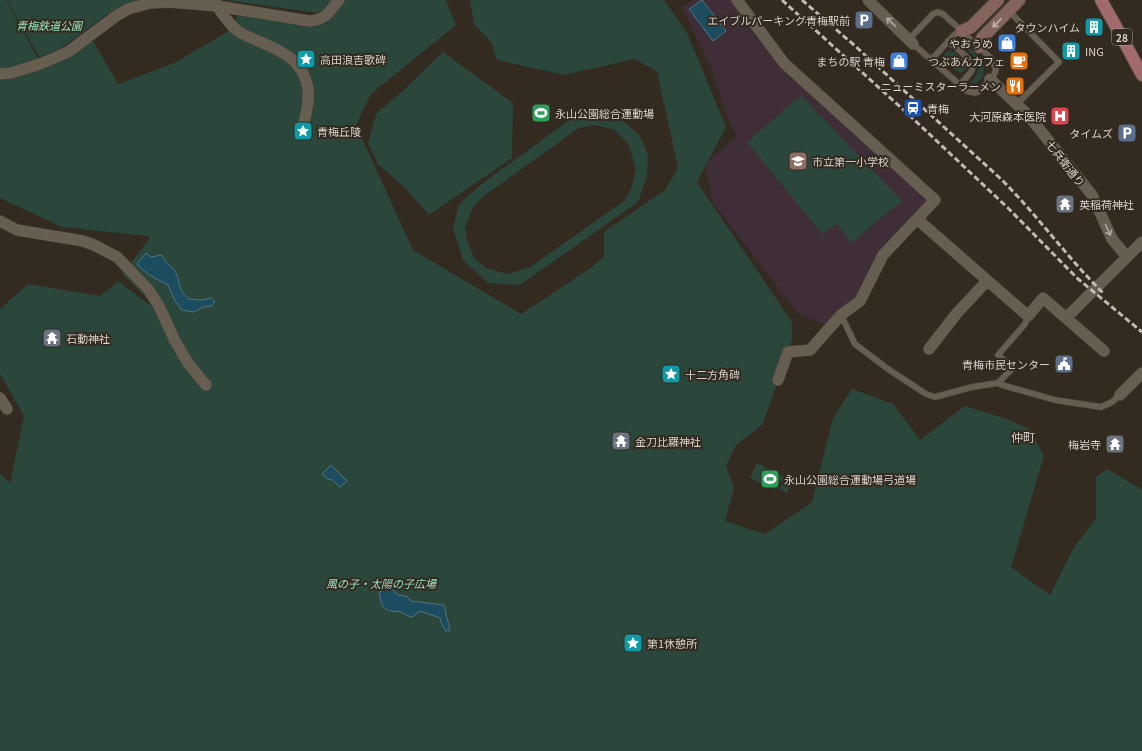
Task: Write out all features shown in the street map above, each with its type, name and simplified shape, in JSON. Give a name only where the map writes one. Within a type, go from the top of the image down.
[{"type":"main road","points":[[962,31],[971,27],[998,0]]},
{"type":"main road","points":[[980,47],[982,38],[1019,0]]},
{"type":"main road","name":"28","points":[[1101,0],[1142,75]]},
{"type":"street","points":[[0,74],[40,64],[68,52],[116,16],[128,9],[150,3],[216,3],[309,21],[324,18],[339,0]]},
{"type":"street","points":[[737,0],[784,63],[935,200],[882,255],[860,301],[841,315],[810,350],[788,352],[778,380]]},
{"type":"street","points":[[868,0],[914,44]]},
{"type":"street","points":[[998,0],[1009,11]]},
{"type":"street","points":[[216,3],[233,27],[240,33],[282,51],[294,60],[303,74],[308,89],[308,101],[303,128]]},
{"type":"street","name":"七兵衛通り","points":[[990,80],[1028,115],[1092,195],[1112,239],[1127,257]]},
{"type":"street","points":[[918,219],[1028,316],[1043,298],[1104,351]]},
{"type":"street","points":[[0,221],[17,230],[88,243],[117,257],[148,289],[159,306],[175,341],[188,363],[206,385]]},
{"type":"street","points":[[1066,318],[1142,242]]},
{"type":"street","points":[[930,349],[957,313],[987,281]]},
{"type":"street","points":[[1120,395],[1142,373]]},
{"type":"street","points":[[0,398],[7,409]]},
{"type":"lane","points":[[1009,11],[1059,62],[1017,104]]},
{"type":"lane","points":[[938,12],[943,14],[991,58],[996,69],[994,75],[980,91],[975,93],[967,91],[914,44],[912,36],[933,14],[938,12]]},
{"type":"lane","points":[[931,60],[955,34],[962,31]]},
{"type":"lane","points":[[948,41],[970,60],[972,65],[972,70],[960,85]]},
{"type":"lane","points":[[841,315],[855,344],[888,369],[926,394],[935,397],[972,387],[998,383],[1055,400],[1101,408],[1112,402],[1120,395]]},
{"type":"lane","points":[[998,383],[1013,368],[998,355],[1025,324],[1028,316]]},
{"type":"shaded area","name":"市立第一小学校","points":[[692,0],[731,0],[781,66],[935,200],[883,255],[860,301],[827,325],[798,314],[713,203],[705,164],[737,136],[729,122],[712,70],[682,7]]},
{"type":"green space","name":"風の子・太陽の子広場","points":[[0,0],[6,0],[42,66],[92,39],[118,84],[174,63],[227,32],[238,15],[327,23],[342,0],[446,0],[456,25],[371,94],[356,125],[413,250],[521,314],[589,269],[604,257],[604,232],[665,190],[678,168],[657,72],[635,59],[564,75],[497,60],[491,42],[474,24],[470,0],[664,0],[687,33],[726,127],[697,182],[792,322],[792,340],[763,424],[736,445],[726,466],[734,488],[725,521],[765,534],[812,502],[833,418],[852,389],[893,404],[920,440],[965,406],[1004,418],[1030,429],[1044,456],[1011,567],[1050,595],[1073,549],[1096,518],[1096,477],[1107,469],[1142,489],[1142,751],[0,751],[0,473],[10,483],[24,416],[0,374],[0,309],[28,284],[100,296],[118,281],[165,315],[122,274],[150,238],[148,236],[62,227],[0,198]]},
{"type":"green space","name":"青梅鉄道公園","points":[[7,0],[138,0],[119,7],[64,46],[39,57]]},
{"type":"green space","points":[[225,0],[333,0],[319,13]]},
{"type":"green space","points":[[960,39],[965,41],[984,66],[983,77],[977,83],[970,83],[976,76],[978,64],[976,59],[956,41]]},
{"type":"green space","points":[[949,51],[957,54],[962,59],[967,67],[965,70],[960,73],[945,60],[944,54]]},
{"type":"green space","points":[[443,52],[513,103],[512,158],[429,215],[405,188],[378,164],[368,143],[376,114],[406,88]]},
{"type":"green space","points":[[801,95],[902,201],[851,243],[837,223],[822,234],[747,142]]},
{"type":"green space","points":[[594,111],[618,116],[640,136],[648,155],[647,176],[638,202],[520,285],[488,283],[463,260],[453,229],[459,204],[483,183],[576,115]],"holes":[[[595,125],[615,130],[629,145],[636,169],[631,189],[624,201],[530,267],[508,274],[486,268],[474,258],[467,240],[465,227],[473,207],[484,196],[579,128]]]},
{"type":"green space","name":"永山公園総合運動場弓道場","points":[[757,463],[792,481],[787,493],[779,489],[783,482],[780,480],[775,490],[750,478]]},
{"type":"water","points":[[702,0],[726,31],[713,41],[689,9]]},
{"type":"water","points":[[146,253],[151,257],[162,255],[165,261],[176,273],[181,289],[188,299],[201,300],[211,298],[215,302],[211,306],[203,307],[194,312],[182,310],[175,301],[168,285],[147,273],[137,264]]},
{"type":"water","points":[[331,465],[347,481],[340,487],[331,479],[329,480],[322,474]]},
{"type":"water","points":[[390,587],[398,595],[406,596],[411,601],[444,605],[450,630],[446,631],[440,618],[420,611],[412,617],[401,612],[387,610],[382,604],[379,592]]},
{"type":"railway","points":[[782,0],[907,113],[1009,209],[1077,278],[1142,332]]},
{"type":"railway","points":[[802,0],[854,45],[1001,179],[1103,293]]},
{"type":"place","name":"エイブルパーキング青梅駅前","points":[[864,20]]},
{"type":"place","name":"タウンハイム","points":[[1094,27]]},
{"type":"place","name":"やおうめ","points":[[1007,43]]},
{"type":"place","name":"ING","points":[[1071,51]]},
{"type":"place","name":"高田浪吉歌碑","points":[[306,59]]},
{"type":"place","name":"まちの駅 青梅","points":[[899,61]]},
{"type":"place","name":"つぶあんカフェ","points":[[1019,61]]},
{"type":"place","name":"ニューミスターラーメン","points":[[1015,86]]},
{"type":"place","name":"青梅","points":[[913,108]]},
{"type":"place","name":"永山公園総合運動場","points":[[541,113]]},
{"type":"place","name":"大河原森本医院","points":[[1060,116]]},
{"type":"place","name":"青梅丘陵","points":[[303,131]]},
{"type":"place","name":"タイムズ","points":[[1127,133]]},
{"type":"place","name":"市立第一小学校","points":[[798,161]]},
{"type":"place","name":"英稲荷神社","points":[[1065,204]]},
{"type":"place","name":"石動神社","points":[[52,338]]},
{"type":"place","name":"青梅市民センター","points":[[1064,364]]},
{"type":"place","name":"十二方角碑","points":[[671,374]]},
{"type":"place","name":"金刀比羅神社","points":[[621,441]]},
{"type":"place","name":"梅岩寺","points":[[1115,444]]},
{"type":"place","name":"永山公園総合運動場弓道場","points":[[770,479]]},
{"type":"place","name":"第1休憩所","points":[[633,643]]},
{"type":"district","name":"仲町","points":[[1023,436]]}]
